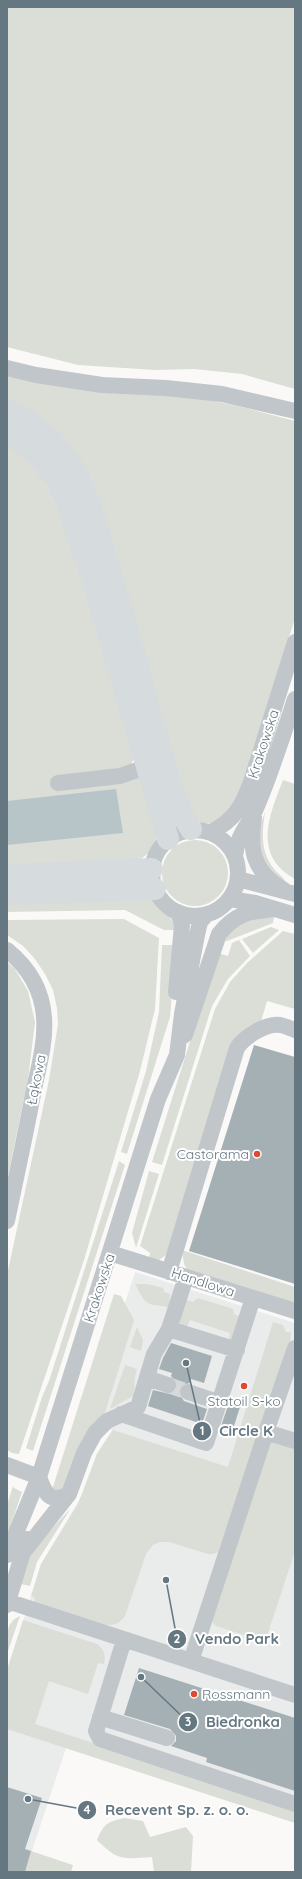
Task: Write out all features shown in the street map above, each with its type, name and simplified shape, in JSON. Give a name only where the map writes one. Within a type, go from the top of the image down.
[{"type":"highway","points":[[7,410],[28,421],[47,436],[71,464],[82,486],[115,585],[172,788],[181,812],[201,831]]},
{"type":"highway","points":[[7,433],[25,444],[42,461],[55,478],[67,504],[103,614],[168,839]]},
{"type":"highway","points":[[7,875],[154,879]]},
{"type":"highway","points":[[7,894],[154,879]]},
{"type":"street","points":[[7,368],[36,375],[102,385],[166,388],[222,394],[295,411]]},
{"type":"street","name":"Krakowska","points":[[201,831],[231,820],[243,803],[295,642]]},
{"type":"street","name":"Krakowska","points":[[235,856],[238,839],[255,812],[276,759],[295,699]]},
{"type":"street","points":[[58,783],[115,776],[146,767]]},
{"type":"street","points":[[255,812],[252,836],[253,851],[257,865],[271,883],[289,892]]},
{"type":"street","points":[[183,831],[201,831],[226,841],[235,856],[238,867],[237,886],[230,899],[223,906],[206,915],[187,915],[169,907],[161,899],[154,879],[157,852],[168,839],[183,831]]},
{"type":"street","points":[[238,878],[289,892]]},
{"type":"street","points":[[230,899],[243,900],[295,916]]},
{"type":"street","points":[[177,1055],[193,1015],[213,948],[219,934],[227,924],[236,917],[247,912],[273,909]]},
{"type":"street","name":"Krakowska","points":[[158,1099],[179,976],[182,925],[178,912]]},
{"type":"street","name":"Krakowska","points":[[7,1555],[39,1477],[158,1099],[177,1055],[182,1014],[196,936],[200,922],[206,915]]},
{"type":"street","name":"Łąkowa","points":[[7,950],[20,960],[32,978],[41,999],[44,1021],[40,1060],[7,1221]]},
{"type":"street","points":[[169,1272],[237,1048],[250,1034],[270,1026],[280,1025],[295,1030]]},
{"type":"street","name":"Handlowa","points":[[110,1253],[295,1311]]},
{"type":"street","points":[[25,1550],[69,1494],[84,1453],[95,1433],[107,1421],[138,1407],[154,1354],[169,1329],[186,1277]]},
{"type":"street","points":[[121,1414],[206,1442],[253,1298]]},
{"type":"street","points":[[169,1329],[237,1350]]},
{"type":"street","points":[[191,1661],[295,1348]]},
{"type":"street","points":[[147,1378],[168,1385]]},
{"type":"street","points":[[188,1392],[218,1402]]},
{"type":"street","points":[[266,1432],[295,1441]]},
{"type":"street","points":[[7,1465],[39,1477],[47,1495],[52,1498],[60,1499],[69,1494]]},
{"type":"street","name":"Krakowska","points":[[7,1602],[25,1550],[39,1477]]},
{"type":"street","points":[[7,1602],[295,1695]]},
{"type":"street","points":[[124,1640],[96,1731],[100,1739],[295,1804]]},
{"type":"street","points":[[100,1717],[167,1738]]},
{"type":"shaded area","points":[[7,7],[295,7],[295,389],[242,374],[194,369],[155,370],[78,365],[7,347]]},
{"type":"shaded area","points":[[7,371],[162,395],[204,399],[295,421],[295,618],[239,800],[217,823],[202,823],[191,816],[111,543],[7,400]]},
{"type":"shaded area","points":[[7,444],[33,465],[45,482],[68,533],[134,759],[131,764],[135,777],[142,779],[157,835],[152,849],[142,858],[132,863],[7,866]]},
{"type":"shaded area","points":[[283,780],[295,784],[295,879],[282,869],[273,858],[269,847],[269,821]]},
{"type":"shaded area","points":[[116,789],[123,833],[7,845],[7,801]]},
{"type":"shaded area","points":[[265,812],[263,827],[264,849],[269,862],[286,883],[264,865],[258,831]]},
{"type":"shaded area","points":[[188,840],[202,840],[214,845],[223,854],[228,866],[226,886],[219,897],[202,906],[188,906],[176,901],[167,892],[162,880],[162,866],[167,854],[176,845]]},
{"type":"shaded area","points":[[147,897],[165,911],[172,920],[176,930],[164,930],[125,910],[7,912],[7,901]]},
{"type":"shaded area","points":[[268,916],[274,917],[273,923],[227,941],[222,940],[236,924]]},
{"type":"shaded area","points":[[124,919],[159,938],[155,1009],[140,1071],[84,1260],[19,1454],[12,1453],[7,1450],[7,1275],[49,1080],[58,1024],[57,1008],[53,990],[35,959],[23,946],[7,935],[7,920]]},
{"type":"shaded area","points":[[271,927],[279,930],[253,953],[242,939]]},
{"type":"shaded area","points":[[283,931],[295,934],[295,1009],[267,1001],[260,1025],[251,1028],[166,1255],[159,1260],[149,1258],[150,1253],[140,1246],[215,1009],[230,982],[247,963]]},
{"type":"shaded area","points":[[239,940],[250,956],[228,979],[212,1006],[162,1165],[152,1162],[218,953],[228,956],[232,943]]},
{"type":"shaded area","points":[[162,945],[176,945],[170,1017],[127,1154],[121,1152],[146,1071],[159,1012]]},
{"type":"shaded area","points":[[7,962],[15,969],[28,991],[35,1022],[28,1079],[7,1181]]},
{"type":"shaded area","points":[[119,1161],[125,1165],[33,1451],[26,1448],[42,1397],[49,1381]]},
{"type":"shaded area","points":[[149,1171],[159,1174],[136,1248],[132,1233]]},
{"type":"shaded area","points":[[182,1250],[295,1287],[295,1304],[187,1269],[184,1264]]},
{"type":"shaded area","points":[[135,1272],[295,1323],[295,1823],[66,1748],[25,1872],[7,1872],[7,1673],[41,1564],[85,1490],[96,1455],[112,1430],[87,1421]]},
{"type":"shaded area","points":[[135,1284],[147,1284],[163,1288],[164,1292],[170,1294],[169,1308],[153,1305],[147,1302],[142,1297]]},
{"type":"shaded area","points":[[114,1294],[121,1296],[134,1320],[104,1416],[62,1495],[52,1490]]},
{"type":"shaded area","points":[[198,1298],[233,1309],[234,1314],[239,1316],[235,1342],[228,1342],[230,1333],[190,1320],[186,1329],[181,1328],[180,1317],[185,1303],[187,1300],[193,1302]]},
{"type":"shaded area","points":[[273,1322],[283,1325],[286,1332],[291,1332],[290,1344],[218,1552],[208,1554],[169,1542],[160,1542],[153,1545],[146,1554],[125,1616],[115,1624],[110,1625],[94,1622],[72,1616],[34,1602],[35,1598],[31,1596],[41,1564],[78,1504],[97,1454],[113,1430],[228,1467]]},
{"type":"shaded area","points":[[137,1327],[143,1340],[141,1351],[130,1347]]},
{"type":"shaded area","points":[[125,1365],[137,1369],[133,1396],[110,1409]]},
{"type":"shaded area","points":[[271,1441],[295,1447],[295,1551],[267,1636],[259,1640],[216,1626],[212,1622]]},
{"type":"shaded area","points":[[13,1486],[22,1492],[7,1537],[7,1505]]},
{"type":"shaded area","points":[[71,1508],[37,1562],[30,1586],[21,1584],[31,1551]]},
{"type":"shaded area","points":[[20,1616],[7,1654],[9,1627],[15,1619]]},
{"type":"shaded area","points":[[23,1620],[97,1644],[103,1650],[105,1655],[104,1664],[98,1663],[88,1694],[49,1681],[35,1724],[295,1809],[295,1823],[7,1729],[7,1670]]},
{"type":"shaded area","points":[[124,1818],[143,1821],[150,1837],[186,1827],[193,1836],[191,1872],[154,1872],[152,1857],[127,1858],[110,1852],[97,1840],[107,1824]]},
{"type":"shaded area","points":[[31,1851],[73,1865],[71,1872],[25,1872]]},
{"type":"building","name":"Castorama","points":[[254,1045],[295,1057],[295,1284],[189,1251]]},
{"type":"building","points":[[171,1343],[212,1356],[204,1383],[191,1379],[190,1383],[182,1385],[179,1389],[179,1394],[184,1401],[207,1409],[202,1424],[148,1406],[153,1390],[170,1394],[177,1388],[177,1383],[171,1376],[172,1373],[159,1369]]},
{"type":"building","points":[[229,1403],[240,1407],[233,1429],[221,1426]]},
{"type":"building","points":[[139,1668],[295,1718],[295,1791],[206,1762],[207,1758],[171,1746],[176,1741],[176,1736],[170,1729],[124,1715]]},
{"type":"building","points":[[7,1787],[42,1798],[25,1849],[31,1851],[25,1872],[7,1872]]},
{"type":"tunnel","points":[[168,1385],[188,1392]]},
{"type":"place","name":"Castorama","points":[[257,1154]]},
{"type":"place","name":"Circle K","points":[[186,1363]]},
{"type":"place","name":"Statoil S-ko","points":[[244,1386]]},
{"type":"place","name":"Vendo Park","points":[[166,1580]]},
{"type":"place","name":"Biedronka","points":[[141,1677]]},
{"type":"place","name":"Rossmann","points":[[194,1694]]},
{"type":"place","name":"Recevent Sp. z. o. o.","points":[[28,1799]]}]
